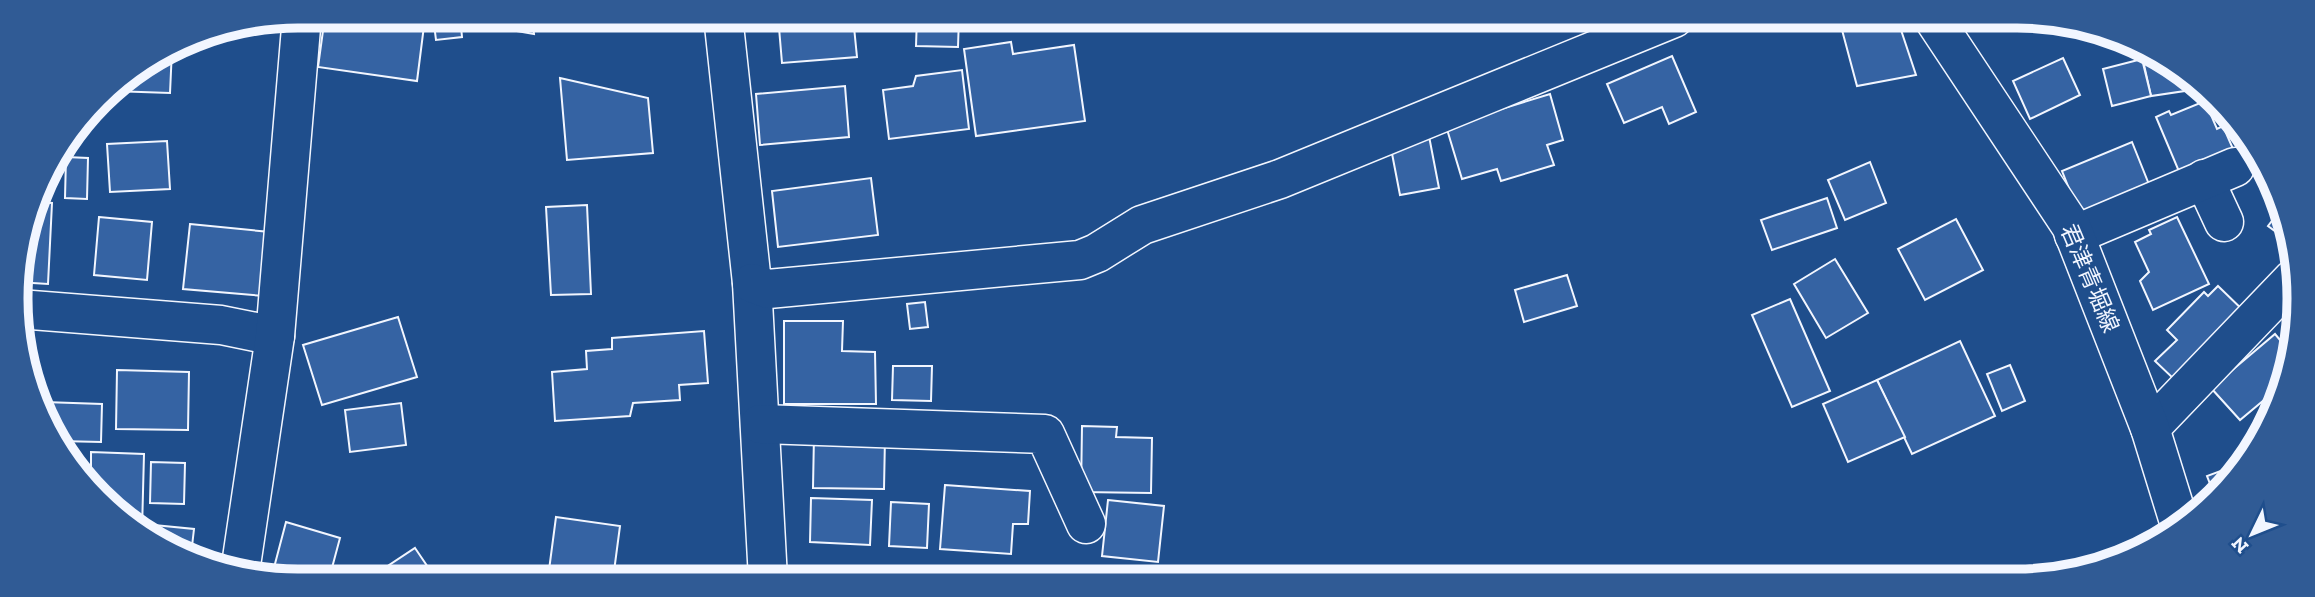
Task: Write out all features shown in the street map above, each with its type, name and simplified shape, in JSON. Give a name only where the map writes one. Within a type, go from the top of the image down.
[{"type":"street","points":[[241,563],[275,336],[301,28]]},
{"type":"street","points":[[724,28],[752,283],[767,569]]},
{"type":"street","points":[[752,283],[768,289],[1080,260],[1097,253],[1142,225],[1280,179],[1650,28]]},
{"type":"street","name":"君津青堀線","points":[[1940,28],[2071,226],[2150,428],[2177,516]]},
{"type":"street","points":[[2074,235],[2219,173],[2224,222]]},
{"type":"street","points":[[2150,428],[2286,286]]},
{"type":"street","points":[[29,310],[221,325],[275,336]]},
{"type":"street","points":[[760,424],[1045,434],[1086,524]]},
{"type":"building","points":[[323,28],[424,28],[417,81],[318,67]]},
{"type":"building","points":[[434,28],[461,28],[462,37],[436,40]]},
{"type":"building","points":[[500,28],[533,28],[534,34]]},
{"type":"building","points":[[779,28],[854,28],[857,57],[782,63]]},
{"type":"building","points":[[917,28],[959,28],[958,47],[916,46]]},
{"type":"building","points":[[1900,28],[1916,75],[1857,86],[1842,30]]},
{"type":"building","points":[[1011,42],[1013,54],[1074,45],[1085,121],[976,136],[964,49]]},
{"type":"building","points":[[1672,56],[1696,112],[1669,124],[1662,107],[1624,123],[1607,84]]},
{"type":"building","points":[[2063,58],[2080,95],[2030,119],[2013,81]]},
{"type":"building","points":[[2142,59],[2151,96],[2112,106],[2103,69]]},
{"type":"building","points":[[2143,59],[2189,90],[2151,96]]},
{"type":"building","points":[[172,60],[170,93],[125,91]]},
{"type":"building","points":[[962,70],[969,129],[889,139],[883,90],[913,86],[916,76]]},
{"type":"building","points":[[560,78],[648,98],[653,153],[567,160]]},
{"type":"building","points":[[845,86],[849,137],[760,145],[756,94]]},
{"type":"building","points":[[1550,94],[1563,140],[1547,145],[1554,165],[1501,181],[1497,169],[1462,179],[1446,126]]},
{"type":"building","points":[[2203,102],[2207,106],[2217,129],[2223,126],[2237,158],[2183,181],[2156,117],[2169,111],[2171,115]]},
{"type":"building","points":[[1428,131],[1439,188],[1400,195],[1389,138]]},
{"type":"building","points":[[167,141],[170,189],[110,192],[107,144]]},
{"type":"building","points":[[2132,142],[2152,192],[2082,221],[2062,171]]},
{"type":"building","points":[[68,157],[88,158],[87,199],[65,198],[66,160]]},
{"type":"building","points":[[1870,162],[1886,203],[1845,220],[1828,180]]},
{"type":"building","points":[[871,178],[878,235],[778,247],[772,191]]},
{"type":"building","points":[[1827,198],[1837,228],[1772,250],[1761,220]]},
{"type":"building","points":[[46,203],[52,203],[48,284],[29,283],[33,246]]},
{"type":"building","points":[[587,205],[591,294],[551,295],[546,207]]},
{"type":"building","points":[[99,217],[152,222],[147,280],[94,275]]},
{"type":"building","points":[[2177,217],[2209,284],[2153,310],[2140,281],[2149,272],[2135,242],[2151,234],[2149,230]]},
{"type":"building","points":[[2275,217],[2279,234],[2268,226]]},
{"type":"building","points":[[1956,219],[1983,270],[1925,300],[1898,249]]},
{"type":"building","points":[[190,224],[270,232],[264,296],[183,289]]},
{"type":"building","points":[[1835,259],[1868,313],[1826,338],[1794,284]]},
{"type":"building","points":[[1567,275],[1577,306],[1524,322],[1515,290]]},
{"type":"building","points":[[2218,286],[2250,317],[2177,382],[2155,361],[2177,340],[2167,330],[2204,292],[2208,296]]},
{"type":"building","points":[[1790,299],[1830,391],[1792,407],[1752,315]]},
{"type":"building","points":[[925,302],[928,327],[910,329],[907,304]]},
{"type":"building","points":[[398,317],[417,377],[322,405],[303,345]]},
{"type":"building","points":[[784,321],[843,321],[842,351],[875,352],[876,404],[784,404]]},
{"type":"building","points":[[704,331],[708,383],[679,385],[680,400],[633,403],[630,416],[555,421],[552,372],[587,369],[586,351],[612,349],[612,338]]},
{"type":"building","points":[[2275,334],[2283,344],[2268,396],[2240,420],[2211,388]]},
{"type":"building","points":[[1960,341],[1995,416],[1912,454],[1877,380]]},
{"type":"building","points":[[2010,365],[2025,401],[2002,411],[1987,374]]},
{"type":"building","points":[[893,366],[932,366],[931,401],[892,400]]},
{"type":"building","points":[[117,370],[189,372],[188,430],[116,429]]},
{"type":"building","points":[[1877,380],[1905,437],[1848,462],[1823,404]]},
{"type":"building","points":[[49,402],[102,404],[101,442],[69,441]]},
{"type":"building","points":[[401,403],[406,445],[350,452],[345,410]]},
{"type":"building","points":[[1082,426],[1117,427],[1116,437],[1152,438],[1151,493],[1081,492]]},
{"type":"building","points":[[814,435],[885,437],[884,489],[813,488]]},
{"type":"building","points":[[91,452],[144,454],[142,519],[120,502],[91,472]]},
{"type":"building","points":[[151,462],[185,463],[184,504],[150,503]]},
{"type":"building","points":[[2226,469],[2211,487],[2207,476]]},
{"type":"building","points":[[945,485],[1030,491],[1028,524],[1013,524],[1011,554],[940,549]]},
{"type":"building","points":[[811,498],[872,500],[870,545],[810,542]]},
{"type":"building","points":[[1108,500],[1164,506],[1158,562],[1102,556]]},
{"type":"building","points":[[891,502],[929,504],[927,548],[889,546]]},
{"type":"building","points":[[556,517],[620,526],[614,569],[549,569]]},
{"type":"building","points":[[286,522],[340,538],[332,569],[274,568]]},
{"type":"building","points":[[154,527],[194,529],[192,547],[163,533]]},
{"type":"building","points":[[415,548],[429,569],[383,569]]}]
